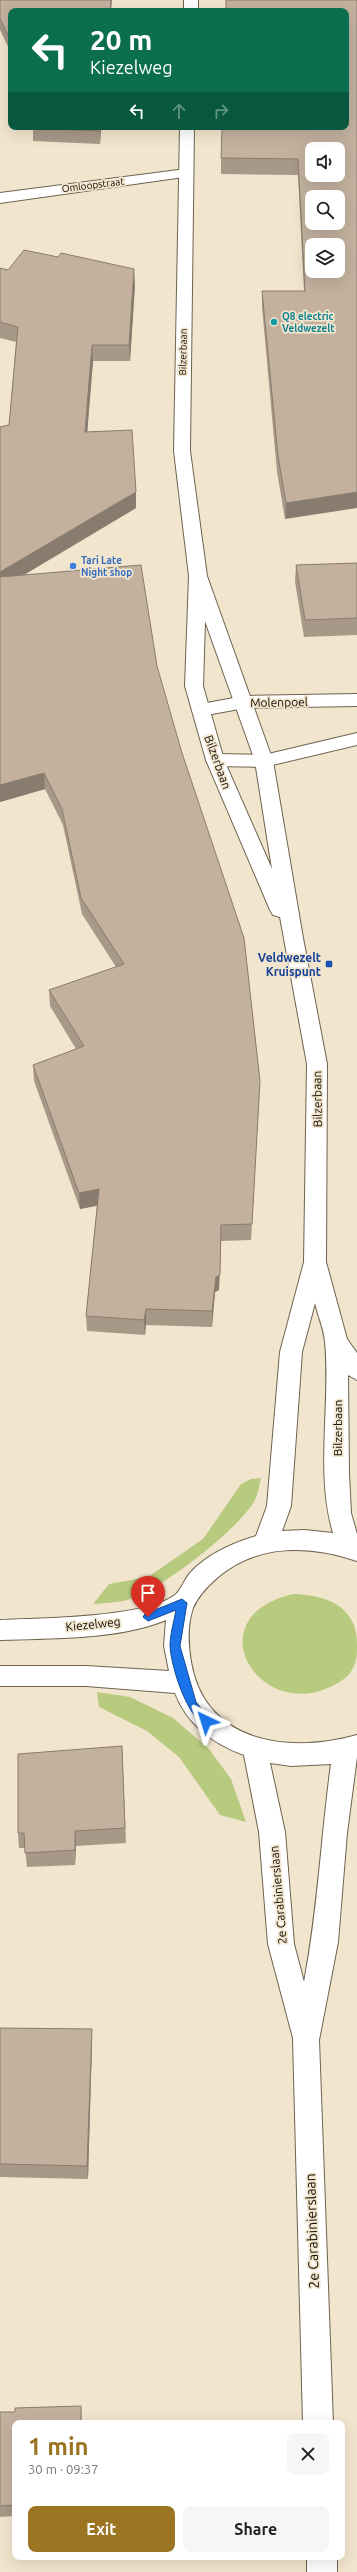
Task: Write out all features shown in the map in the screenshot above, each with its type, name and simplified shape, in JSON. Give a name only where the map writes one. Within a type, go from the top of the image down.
[{"type":"main road","name":"Bilzerbaan","points":[[187,130],[182,451],[198,576],[194,686],[215,760],[293,938]]},
{"type":"main road","name":"Omloopstraat","points":[[0,198],[186,173]]},
{"type":"main road","name":"Bilzerbaan","points":[[198,576],[245,702],[264,761],[293,938],[300,967],[317,1064],[316,1262],[336,1341],[339,1513],[353,1549]]},
{"type":"main road","name":"Molenpoel","points":[[201,710],[245,702],[357,700]]},
{"type":"main road","points":[[215,760],[264,761],[357,739]]},
{"type":"main road","name":"Bilzerbaan","points":[[266,1541],[279,1506],[291,1352],[316,1262]]},
{"type":"main road","points":[[336,1341],[357,1371]]},
{"type":"main road","points":[[351,1749],[301,1756],[255,1749],[225,1735],[206,1721],[192,1704],[184,1683],[175,1646],[182,1603],[192,1586],[207,1570],[226,1556],[266,1541],[307,1539],[353,1549]]},
{"type":"main road","name":"Kiezelweg","points":[[0,1630],[84,1626],[148,1617],[182,1603]]},
{"type":"main road","points":[[0,1676],[86,1676],[184,1683]]},
{"type":"main road","name":"2e Carabinierslaan","points":[[255,1749],[272,1832],[281,1944],[306,2040]]},
{"type":"main road","name":"2e Carabinierslaan","points":[[318,2420],[306,2040],[325,1942],[334,1833],[351,1749]]},
{"type":"main road","points":[[322,2560],[322,2572]]},
{"type":"green space","points":[[261,1478],[254,1502],[244,1515],[231,1529],[196,1558],[142,1594],[123,1601],[93,1604],[109,1584],[148,1577],[203,1539],[241,1484],[251,1479]]},
{"type":"green space","points":[[294,1594],[318,1597],[338,1606],[346,1612],[356,1631],[357,1644],[355,1664],[350,1674],[336,1684],[325,1689],[299,1694],[276,1689],[258,1677],[246,1660],[243,1640],[248,1621],[265,1605]]},
{"type":"green space","points":[[97,1692],[130,1697],[173,1718],[209,1749],[231,1779],[246,1822],[220,1815],[179,1757],[147,1731],[99,1707]]},
{"type":"building","points":[[0,0],[111,0],[110,8],[8,8],[8,35],[0,19]]},
{"type":"building","points":[[226,0],[357,0],[357,492],[286,503],[278,456],[262,291],[305,291],[298,159],[221,158],[222,130],[349,130],[349,8],[226,8]]},
{"type":"building","points":[[78,130],[100,130],[100,131]]},
{"type":"building","points":[[24,250],[58,257],[61,253],[134,269],[129,345],[92,345],[85,432],[132,430],[136,492],[0,572],[0,427],[9,425],[18,327],[0,322],[0,268],[8,270]]},
{"type":"building","points":[[357,563],[357,618],[305,620],[296,565]]},
{"type":"building","points":[[141,565],[157,666],[182,753],[244,938],[260,1081],[252,1224],[221,1225],[220,1275],[216,1277],[212,1311],[146,1309],[144,1320],[86,1316],[99,1189],[79,1193],[33,1065],[84,1046],[49,990],[124,964],[81,898],[62,809],[44,773],[0,785],[0,577]]},
{"type":"building","points":[[122,1746],[125,1828],[75,1831],[75,1850],[25,1853],[24,1833],[18,1833],[18,1754]]},
{"type":"building","points":[[0,2028],[92,2029],[87,2166],[0,2164]]},
{"type":"building","points":[[81,2406],[81,2420],[12,2420],[12,2505],[0,2506],[0,2412],[15,2412],[15,2408]]},
{"type":"place","name":"Q8 electric Veldwezelt","points":[[274,322]]},
{"type":"place","name":"Tari Late Night shop","points":[[73,566]]},
{"type":"place","name":"Veldwezelt Kruispunt","points":[[329,964]]},
{"type":"route","points":[[148,1617],[182,1603],[175,1646],[184,1683],[192,1704],[206,1721]]}]
